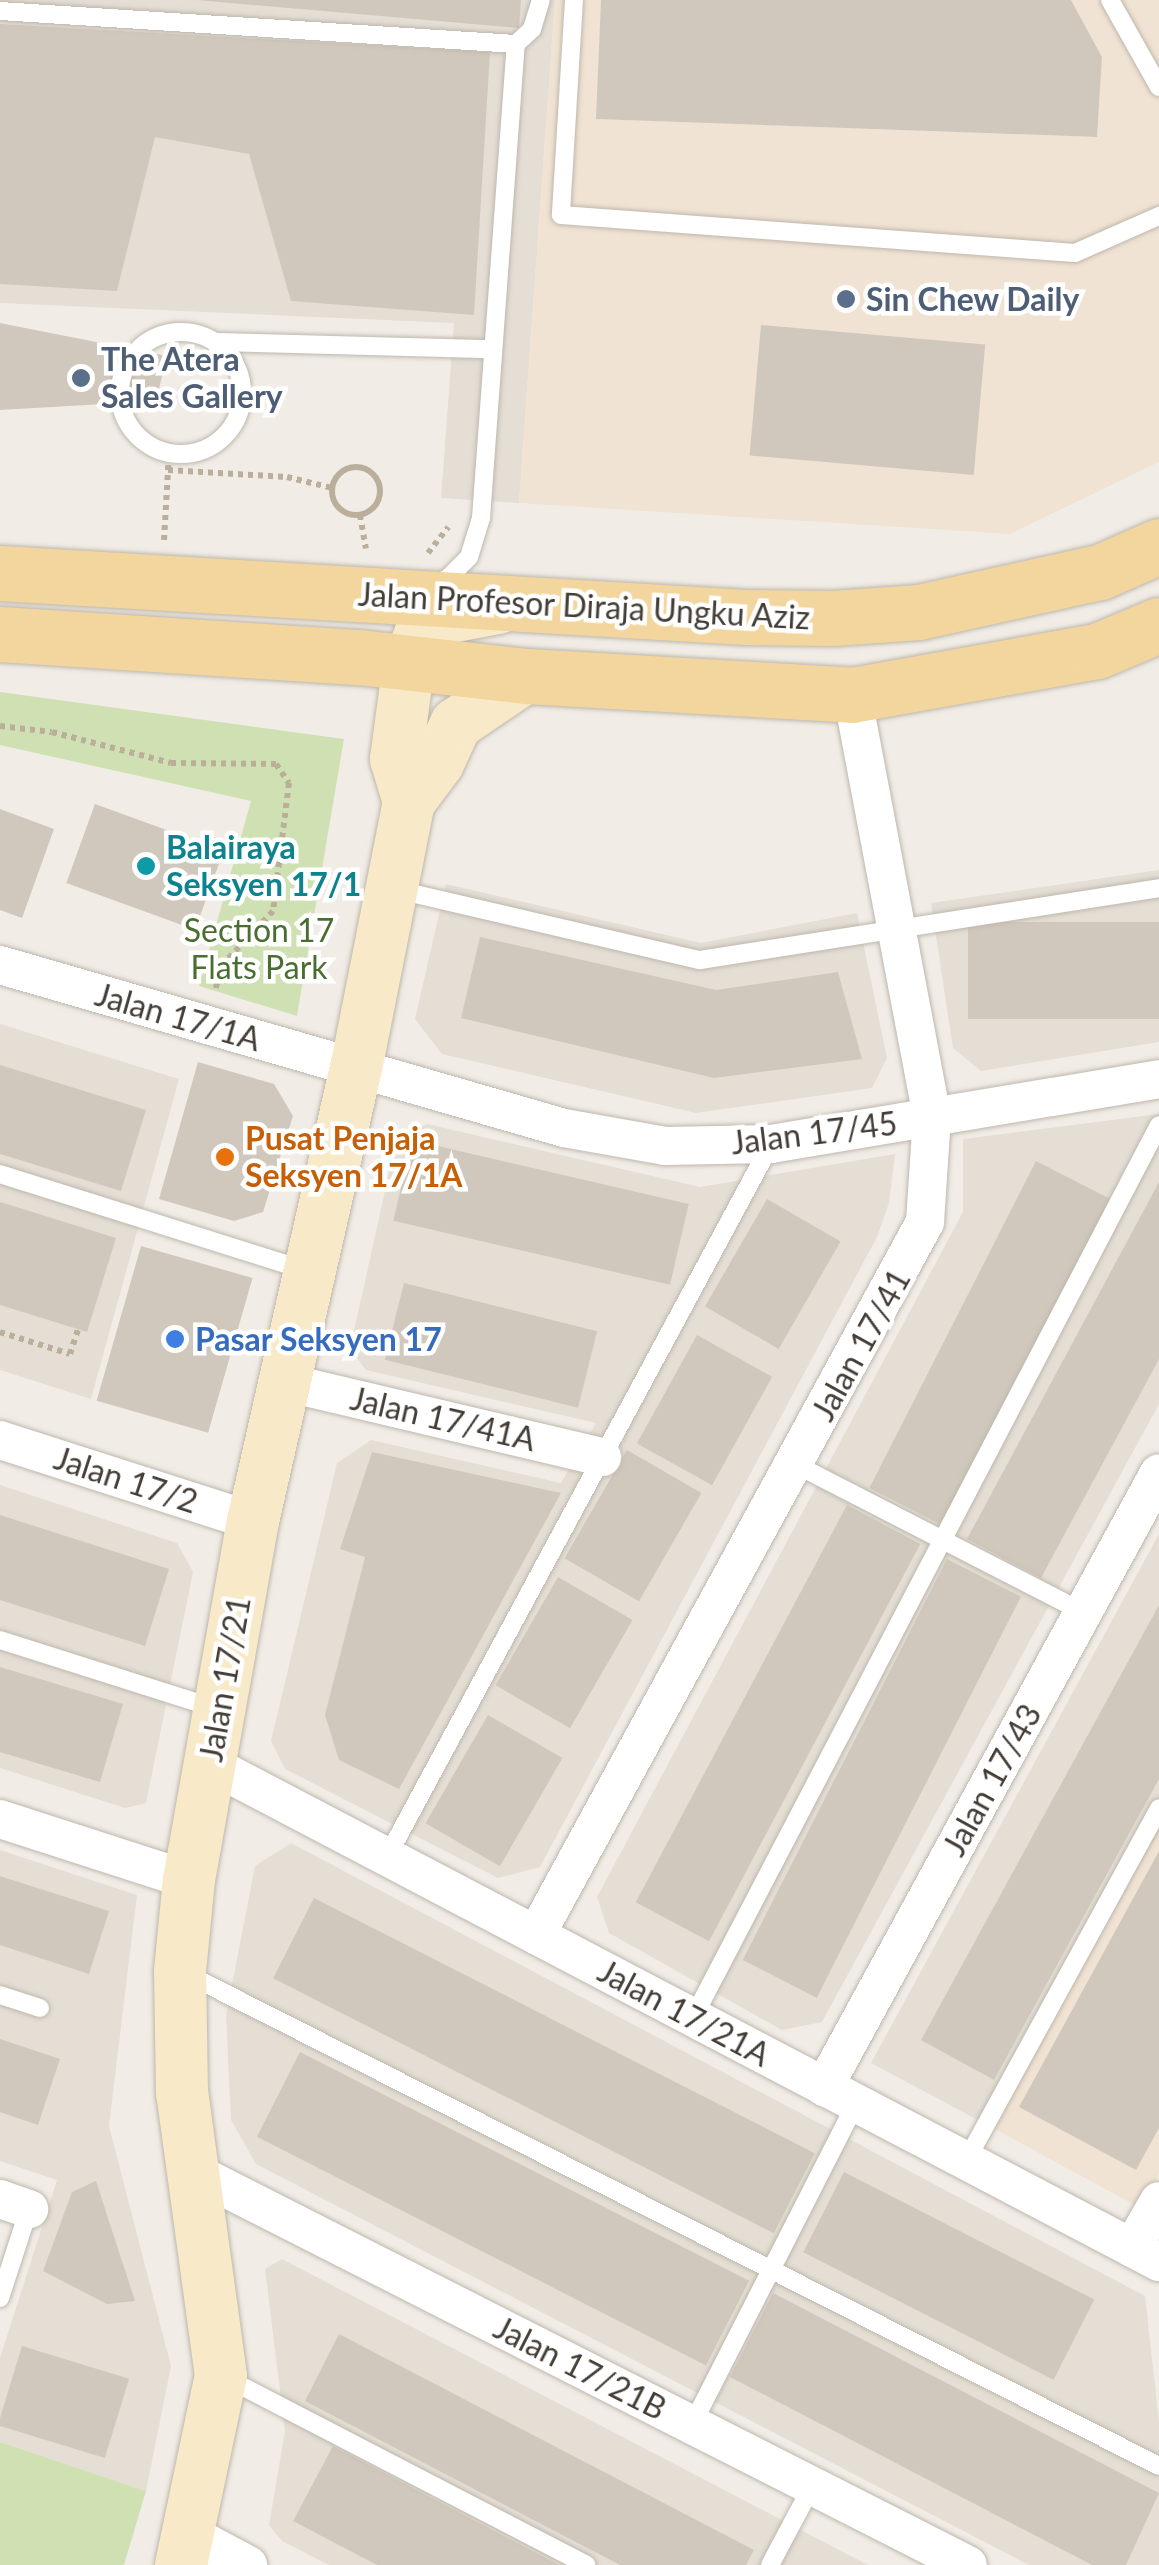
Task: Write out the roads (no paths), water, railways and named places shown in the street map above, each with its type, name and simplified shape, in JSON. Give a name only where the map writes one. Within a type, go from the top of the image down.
[{"type":"main road","name":"Jalan Profesor Diraja Ungku Aziz","points":[[0,573],[746,617],[834,618],[920,612],[1100,572],[1159,546]]},
{"type":"main road","name":"Jalan Profesor Diraja Ungku Aziz","points":[[0,634],[409,663],[527,676],[852,695],[1097,651],[1159,626]]},
{"type":"street","name":"Jalan 17/21","points":[[409,802],[396,758],[409,663],[421,631],[445,618],[520,604]]},
{"type":"street","name":"Jalan 17/21","points":[[185,2550],[222,2376],[182,2093],[180,1971],[188,1880],[253,1520],[356,1069],[409,802],[438,763],[456,724],[527,676]]},
{"type":"street","name":"Jalan 17/41","points":[[536,1935],[925,1222],[932,1117],[852,695]]},
{"type":"street","name":"Jalan 17/1A","points":[[0,964],[356,1069]]},
{"type":"street","name":"Jalan 17/45","points":[[356,1069],[564,1128],[665,1146],[771,1144],[1158,1084]]},
{"type":"street","name":"Jalan 17/41A","points":[[284,1382],[602,1457]]},
{"type":"street","name":"Jalan 17/2","points":[[0,1440],[253,1520]]},
{"type":"street","name":"Jalan 17/43","points":[[840,2095],[1083,1612],[1155,1491]]},
{"type":"street","name":"Jalan 17/21A","points":[[210,1764],[1146,2255]]},
{"type":"street","points":[[0,1819],[188,1880]]},
{"type":"street","name":"Jalan 17/21B","points":[[192,2172],[968,2565]]},
{"type":"street","points":[[1146,2255],[1159,2200]]},
{"type":"street","points":[[185,2550],[248,2565]]},
{"type":"lane","points":[[402,597],[446,579],[469,557],[480,518],[516,44],[532,29],[541,0]]},
{"type":"lane","points":[[574,0],[561,215],[1075,252],[1159,216]]},
{"type":"lane","points":[[1110,0],[1159,87]]},
{"type":"lane","points":[[0,12],[516,44]]},
{"type":"lane","points":[[218,342],[240,374],[244,393],[240,412],[230,430],[215,443],[169,460],[126,422],[119,402],[119,381],[126,361],[140,344],[167,337],[218,342],[492,349]]},
{"type":"lane","points":[[392,888],[700,960],[1159,888]]},
{"type":"lane","points":[[693,2018],[1159,1125]]},
{"type":"lane","points":[[387,1857],[771,1144]]},
{"type":"lane","points":[[0,1174],[310,1272]]},
{"type":"lane","points":[[795,1464],[1083,1612]]},
{"type":"lane","points":[[0,1640],[219,1710]]},
{"type":"lane","points":[[966,2161],[1159,1808]]},
{"type":"lane","points":[[180,1971],[1159,2466]]},
{"type":"lane","points":[[0,1995],[40,2008]]},
{"type":"lane","points":[[692,2425],[771,2270],[840,2095]]},
{"type":"lane","points":[[0,2298],[14,2204]]},
{"type":"lane","points":[[222,2376],[586,2565]]},
{"type":"lane","points":[[770,2565],[812,2486]]},
{"type":"place","name":"Sin Chew Daily","points":[[846,299]]},
{"type":"place","name":"The Atera Sales Gallery","points":[[81,378]]},
{"type":"place","name":"Balairaya Seksyen 17/1","points":[[146,866]]},
{"type":"place","name":"Pusat Penjaja Seksyen 17/1A","points":[[225,1157]]},
{"type":"place","name":"Pasar Seksyen 17","points":[[175,1339]]},
{"type":"park label","name":"Section 17 Flats Park","points":[[259,950]]}]
